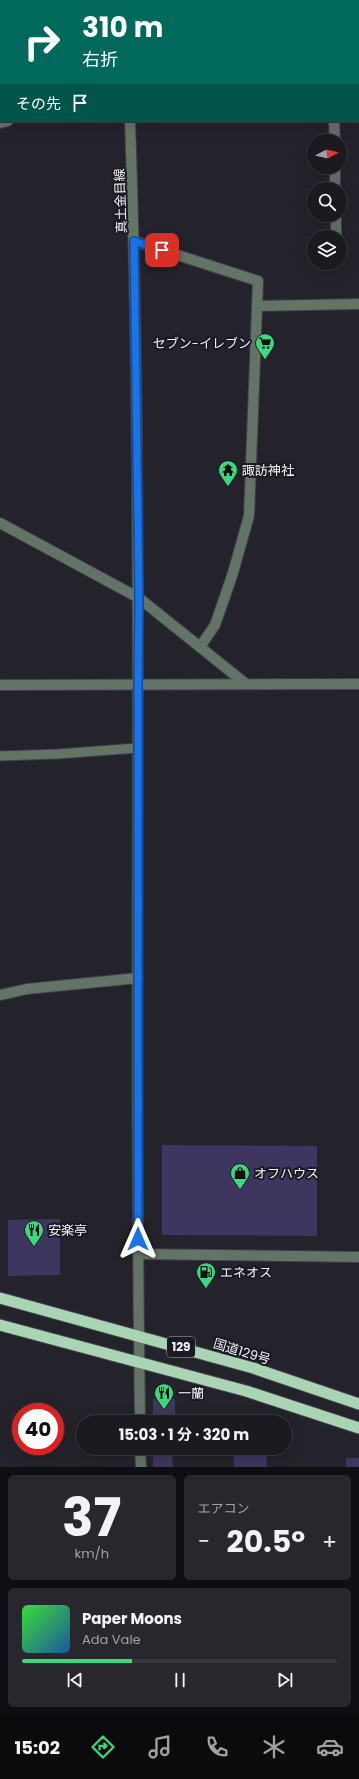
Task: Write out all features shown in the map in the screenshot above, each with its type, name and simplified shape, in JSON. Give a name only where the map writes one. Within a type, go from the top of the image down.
[{"type":"highway","name":"国道129号","points":[[0,1298],[253,1368],[359,1404]]},
{"type":"highway","name":"129","points":[[0,1325],[140,1361],[246,1391],[359,1428]]},
{"type":"street","name":"真土金目線","points":[[130,122],[134,241],[139,598],[138,1254],[140,1415]]},
{"type":"street","points":[[334,122],[335,134]]},
{"type":"street","points":[[134,241],[258,281],[249,516],[232,576],[214,625],[200,647]]},
{"type":"street","points":[[257,306],[359,304]]},
{"type":"street","points":[[0,522],[139,598],[246,684]]},
{"type":"street","points":[[0,685],[359,684]]},
{"type":"street","points":[[0,995],[27,989],[138,978]]},
{"type":"street","points":[[138,1254],[359,1257]]},
{"type":"street","points":[[140,1455],[140,1467]]},
{"type":"lane","points":[[0,756],[58,754],[138,748]]},
{"type":"building","name":"オフハウス","points":[[162,1145],[317,1146],[317,1236],[162,1235]]},
{"type":"building","name":"安楽亭","points":[[60,1219],[60,1275],[8,1276],[8,1220]]},
{"type":"building","name":"一蘭","points":[[153,1399],[175,1399],[175,1415],[153,1415]]},
{"type":"building","points":[[153,1455],[176,1455],[172,1456],[173,1467],[153,1467]]},
{"type":"building","points":[[234,1455],[266,1455],[267,1467],[234,1467]]},
{"type":"building","points":[[346,1458],[359,1458],[359,1467],[346,1467]]},
{"type":"place","name":"セブン-イレブン","points":[[265,360]]},
{"type":"place","name":"諏訪神社","points":[[228,487]]},
{"type":"place","name":"オフハウス","points":[[240,1190]]},
{"type":"place","name":"安楽亭","points":[[34,1247]]},
{"type":"place","name":"エネオス","points":[[206,1289]]},
{"type":"place","name":"一蘭","points":[[164,1410]]},
{"type":"route","points":[[138,1239],[139,598],[134,241],[162,250]]}]
